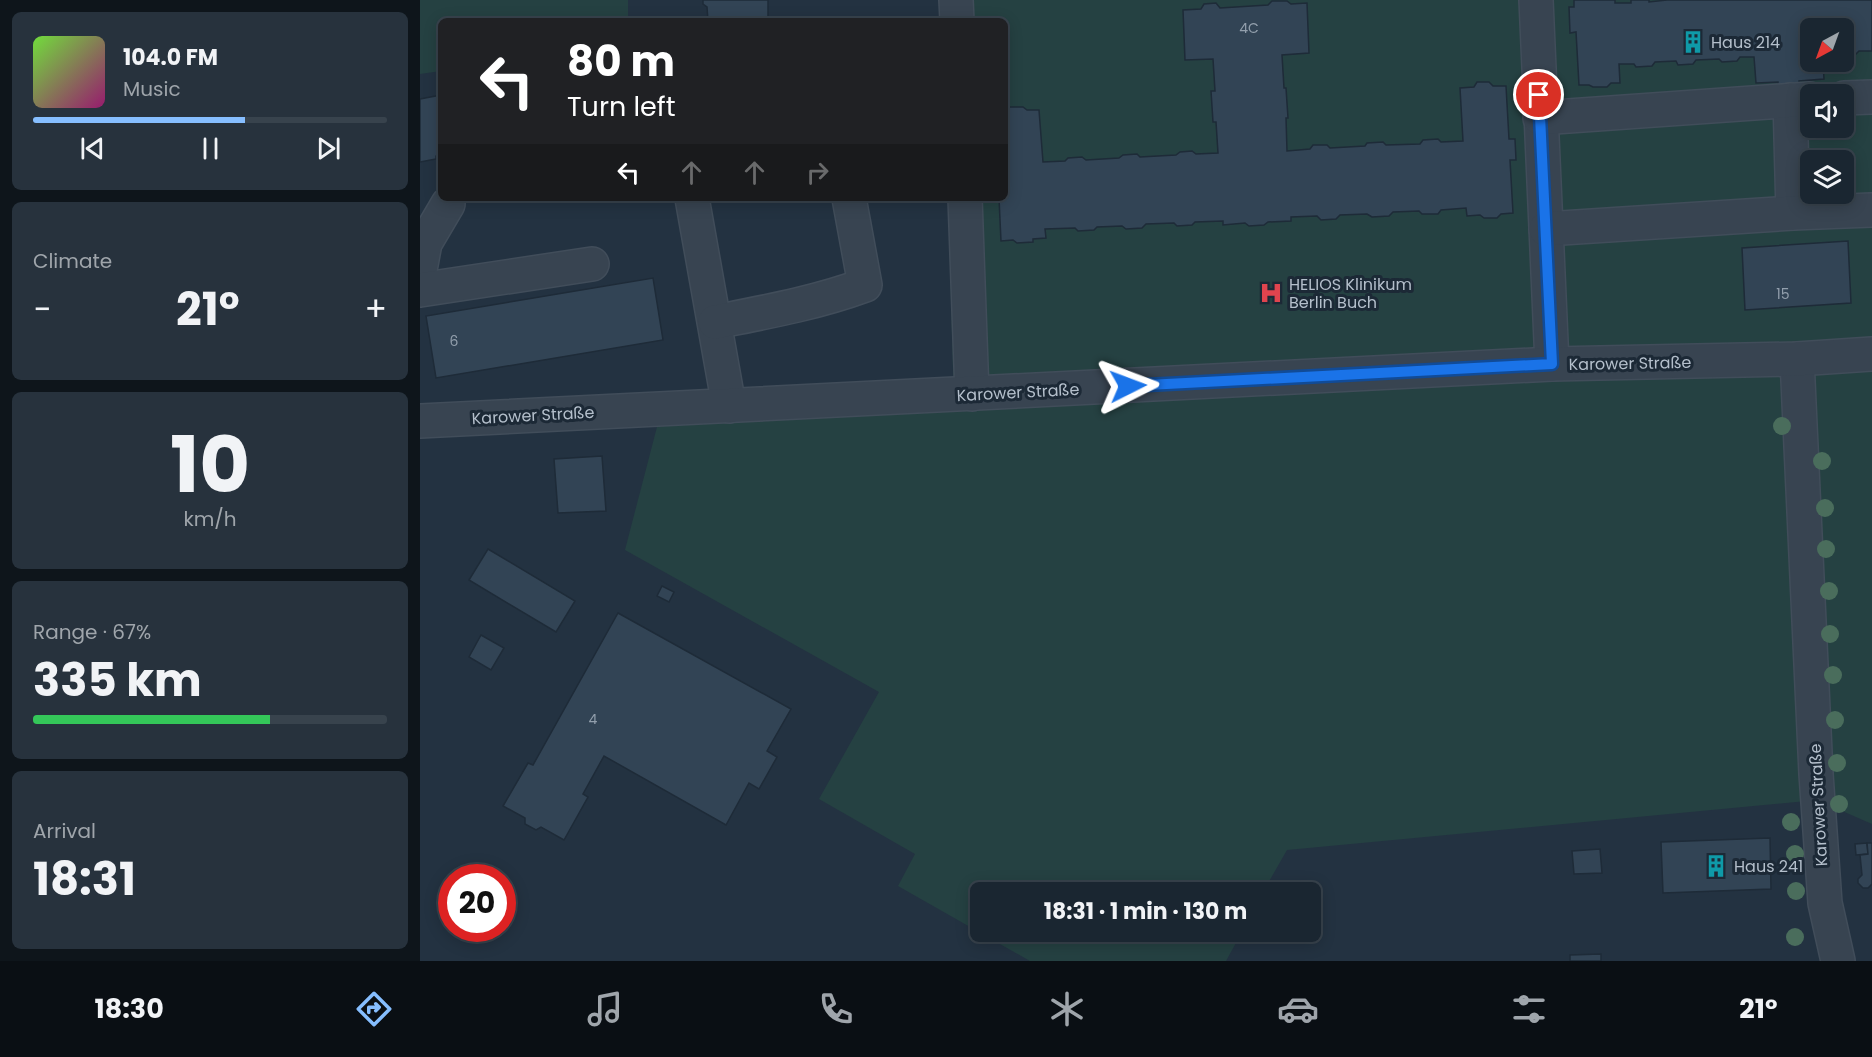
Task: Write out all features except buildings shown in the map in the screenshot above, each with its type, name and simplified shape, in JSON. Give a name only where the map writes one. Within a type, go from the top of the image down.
[{"type":"lane","points":[[956,0],[957,18]]},
{"type":"lane","points":[[1536,0],[1552,364]]},
{"type":"lane","points":[[1854,98],[1872,97]]},
{"type":"lane","points":[[1540,118],[1800,99],[1793,213]]},
{"type":"lane","points":[[693,201],[729,406]]},
{"type":"lane","points":[[715,322],[791,308],[865,285],[850,201]]},
{"type":"lane","points":[[965,201],[972,394]]},
{"type":"lane","points":[[420,270],[425,243],[448,204]]},
{"type":"lane","points":[[1546,229],[1872,210]]},
{"type":"lane","points":[[420,290],[592,264]]},
{"type":"lane","name":"Karower Straße","points":[[420,421],[1552,364],[1797,359],[1872,354]]},
{"type":"lane","name":"Karower Straße","points":[[1797,359],[1816,774],[1825,903],[1838,961]]},
{"type":"green space","points":[[420,0],[628,0],[628,18],[438,18],[438,71],[420,74]]},
{"type":"green space","points":[[942,0],[1872,0],[1872,824],[1817,800],[1287,850],[1269,882],[970,882],[970,927],[898,886],[915,854],[819,799],[879,692],[625,550],[658,423],[954,406],[948,201],[1008,201],[1008,18],[942,18]]},
{"type":"green space","points":[[997,942],[1236,942],[1226,961],[1030,961]]},
{"type":"place","name":"Haus 214","points":[[1693,42]]},
{"type":"place","name":"HELIOS Klinikum Berlin Buch","points":[[1271,293]]},
{"type":"place","name":"Haus 241","points":[[1716,866]]},
{"type":"route","points":[[1128,386],[1552,364],[1539,95]]}]
